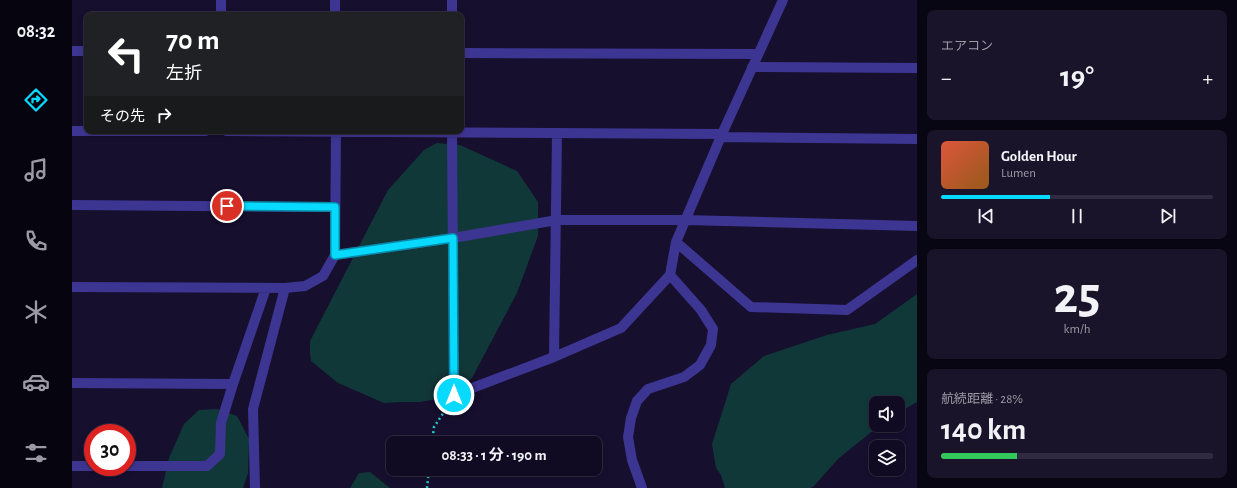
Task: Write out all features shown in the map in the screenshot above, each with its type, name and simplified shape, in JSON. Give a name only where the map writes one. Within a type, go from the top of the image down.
[{"type":"street","points":[[221,0],[221,12]]},
{"type":"street","points":[[335,0],[335,12]]},
{"type":"street","points":[[452,0],[452,12]]},
{"type":"street","points":[[452,134],[454,395],[554,357],[621,328],[670,275],[676,242],[685,220],[721,136],[783,0]]},
{"type":"street","points":[[72,51],[84,51]]},
{"type":"street","points":[[464,53],[758,54]]},
{"type":"street","points":[[752,67],[917,68]]},
{"type":"street","points":[[72,131],[84,131]]},
{"type":"street","points":[[464,132],[917,139]]},
{"type":"street","points":[[554,357],[557,133]]},
{"type":"street","points":[[72,287],[285,288],[305,286],[323,276],[335,255],[336,134]]},
{"type":"street","points":[[72,205],[335,207]]},
{"type":"street","points":[[335,255],[453,238],[556,220],[685,220],[917,226]]},
{"type":"street","points":[[676,242],[751,307],[847,310],[917,260]]},
{"type":"street","points":[[642,488],[632,460],[628,437],[631,418],[637,401],[648,389],[684,377],[700,365],[711,345],[713,329],[701,310],[670,275]]},
{"type":"street","points":[[136,466],[208,466],[220,454],[221,423],[266,288]]},
{"type":"street","points":[[255,488],[253,409],[285,288]]},
{"type":"street","points":[[72,383],[233,384]]},
{"type":"street","points":[[72,466],[84,466]]},
{"type":"path","points":[[433,436],[434,427],[454,395]]},
{"type":"path","points":[[427,488],[428,476]]},
{"type":"green space","points":[[437,143],[460,145],[517,171],[538,202],[538,236],[517,293],[472,378],[449,397],[420,402],[384,403],[338,383],[311,361],[310,341],[388,190],[424,150]]},
{"type":"green space","points":[[917,294],[917,402],[905,409],[905,396],[869,396],[869,432],[871,432],[838,459],[811,488],[725,488],[721,475],[716,468],[712,444],[731,384],[764,356],[827,335],[875,324]]},
{"type":"green space","points":[[217,409],[237,416],[249,439],[248,473],[243,488],[162,488],[169,458],[184,424],[199,410]]},
{"type":"green space","points":[[370,472],[390,488],[350,488],[359,473]]},
{"type":"route","points":[[227,206],[335,207],[335,255],[453,238],[454,395]]}]
